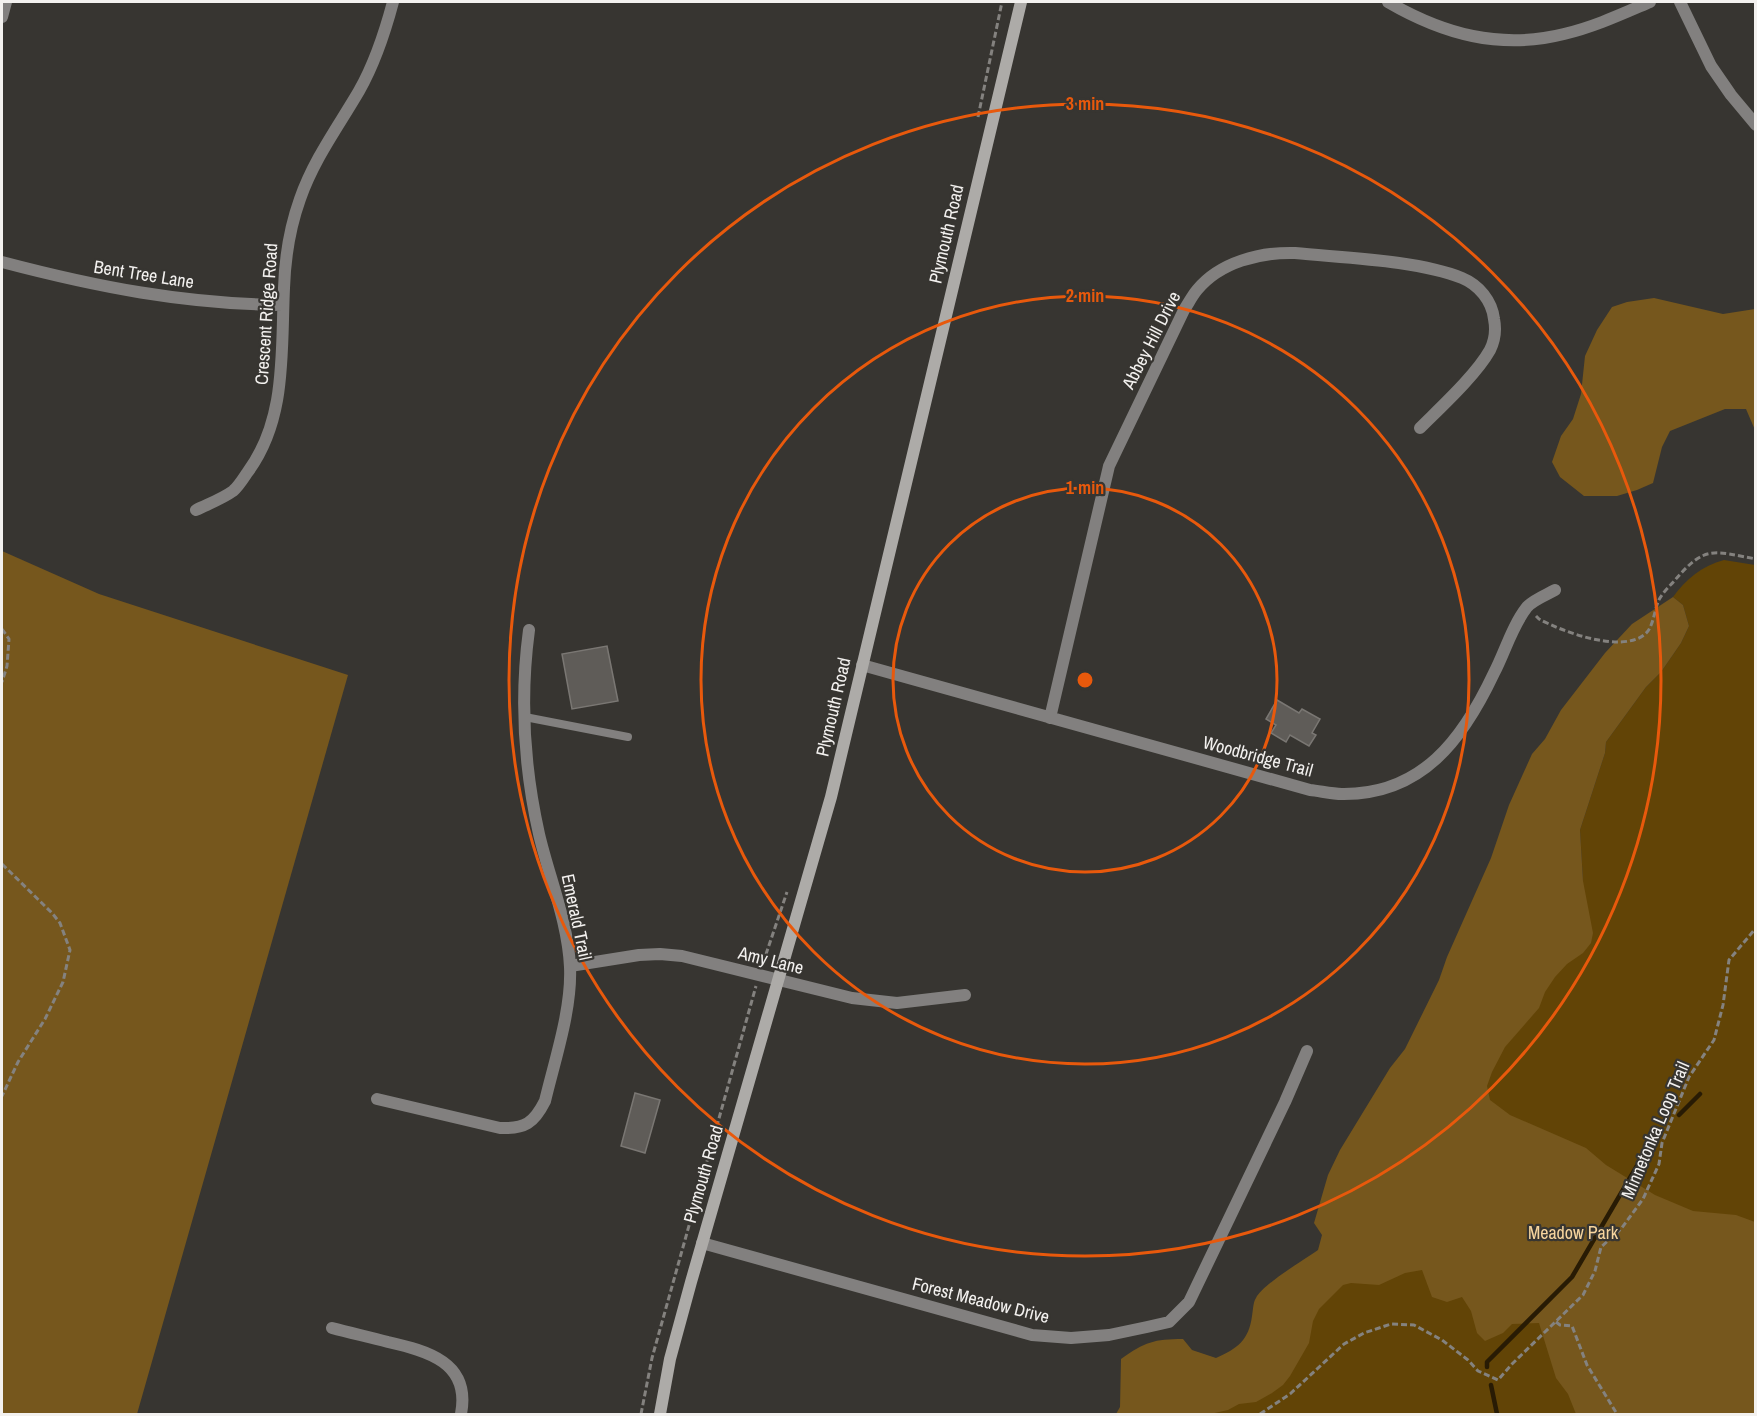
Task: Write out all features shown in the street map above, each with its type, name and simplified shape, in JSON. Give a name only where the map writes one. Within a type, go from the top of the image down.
[{"type":"main road","name":"Plymouth Road","points":[[660,1414],[670,1359],[702,1243],[831,797],[1021,2]]},
{"type":"street","points":[[2,17],[6,2]]},
{"type":"street","name":"Crescent Ridge Road","points":[[196,510],[234,491],[255,463],[269,432],[278,399],[282,365],[288,243],[300,200],[317,159],[359,90],[375,57],[393,2]]},
{"type":"street","points":[[1388,2],[1416,18],[1452,32],[1489,39],[1526,40],[1563,35],[1650,2]]},
{"type":"street","points":[[1680,2],[1711,66],[1755,125]]},
{"type":"street","name":"Abbey Hill Drive","points":[[1050,718],[1110,466],[1184,310],[1197,290],[1217,273],[1238,261],[1275,252],[1295,253],[1424,268],[1462,278],[1476,286],[1488,299],[1494,315],[1496,332],[1491,348],[1481,362],[1420,428]]},
{"type":"street","name":"Bent Tree Lane","points":[[2,262],[107,288],[154,296],[241,304],[284,305]]},
{"type":"street","name":"Woodbridge Trail","points":[[862,665],[1310,789],[1340,795],[1369,793],[1398,785],[1425,770],[1448,750],[1493,676],[1528,606],[1555,590]]},
{"type":"street","name":"Emerald Trail","points":[[377,1099],[500,1128],[515,1128],[528,1124],[538,1114],[545,1101],[566,1010],[570,966],[565,934],[539,832],[525,745],[525,664],[529,630]]},
{"type":"street","name":"Amy Lane","points":[[570,966],[660,954],[682,956],[852,998],[897,1003],[965,995]]},
{"type":"street","name":"Forest Meadow Drive","points":[[702,1243],[1032,1335],[1071,1338],[1109,1335],[1169,1322],[1189,1302],[1307,1051]]},
{"type":"street","points":[[332,1328],[421,1350],[438,1358],[453,1371],[461,1389],[461,1414]]},
{"type":"lane","points":[[525,717],[628,737]]},
{"type":"path","points":[[978,117],[1002,2]]},
{"type":"path","points":[[1528,606],[1539,619],[1568,634],[1600,640],[1630,642],[1646,634],[1659,599],[1691,561],[1702,555],[1718,552],[1755,559]]},
{"type":"path","points":[[2,629],[9,639],[7,666],[2,682]]},
{"type":"path","points":[[2,864],[52,913],[60,924],[70,950],[63,982],[45,1019],[18,1062],[2,1096]]},
{"type":"path","points":[[641,1414],[652,1358],[759,975],[789,888]]},
{"type":"path","name":"Minnetonka Loop Trail","points":[[1260,1414],[1290,1394],[1344,1344],[1364,1333],[1391,1324],[1414,1325],[1442,1340],[1468,1360],[1478,1371],[1498,1380],[1583,1295],[1596,1271],[1601,1247],[1621,1229],[1643,1199],[1659,1164],[1662,1143],[1689,1077],[1714,1040],[1723,1005],[1729,960],[1755,928]]},
{"type":"path","points":[[1556,1322],[1572,1326],[1587,1365],[1617,1414]]},
{"type":"green space","points":[[1654,298],[1723,314],[1755,309],[1755,430],[1746,409],[1725,409],[1670,431],[1662,447],[1653,483],[1617,496],[1584,496],[1560,477],[1552,462],[1561,436],[1573,419],[1581,394],[1585,356],[1597,330],[1612,307]]},
{"type":"green space","points":[[2,551],[99,594],[348,675],[137,1414],[2,1414]]},
{"type":"green space","name":"Meadow Park","points":[[1724,560],[1755,565],[1755,1414],[1177,1414],[1253,1352],[1583,881],[1580,830],[1605,753],[1606,742],[1646,687],[1661,672],[1681,643],[1689,626],[1683,605],[1673,597],[1695,574]]},
{"type":"green space","points":[[1673,597],[1683,605],[1689,626],[1681,643],[1661,672],[1646,687],[1606,742],[1605,753],[1580,830],[1583,881],[1593,933],[1591,943],[1555,977],[1545,992],[1539,1008],[1505,1047],[1487,1086],[1490,1100],[1510,1115],[1586,1148],[1606,1165],[1655,1195],[1693,1211],[1736,1215],[1755,1222],[1755,1414],[1576,1414],[1568,1394],[1556,1378],[1539,1323],[1512,1324],[1503,1333],[1485,1341],[1477,1333],[1471,1311],[1462,1297],[1447,1302],[1432,1297],[1422,1270],[1405,1273],[1379,1285],[1351,1283],[1343,1285],[1319,1309],[1313,1321],[1309,1343],[1290,1376],[1283,1385],[1256,1402],[1239,1404],[1228,1410],[1210,1414],[1116,1414],[1120,1407],[1121,1359],[1144,1345],[1164,1340],[1183,1339],[1192,1350],[1216,1358],[1230,1351],[1245,1337],[1254,1302],[1260,1292],[1318,1250],[1322,1235],[1314,1223],[1328,1175],[1340,1150],[1390,1068],[1405,1049],[1439,980],[1491,858],[1509,805],[1532,754],[1545,739],[1561,710],[1605,653],[1632,624]]},
{"type":"building","points":[[607,646],[618,701],[572,709],[562,654]]},
{"type":"building","points":[[1277,700],[1299,713],[1302,709],[1320,719],[1312,733],[1316,735],[1309,746],[1290,735],[1286,742],[1271,733],[1276,725],[1266,719]]},
{"type":"building","points":[[635,1093],[660,1100],[645,1153],[621,1146]]},
{"type":"waterway","points":[[1679,1115],[1700,1094]]},
{"type":"waterway","points":[[1487,1367],[1487,1362],[1572,1277],[1648,1147],[1660,1135]]},
{"type":"waterway","points":[[1491,1385],[1497,1414]]}]
